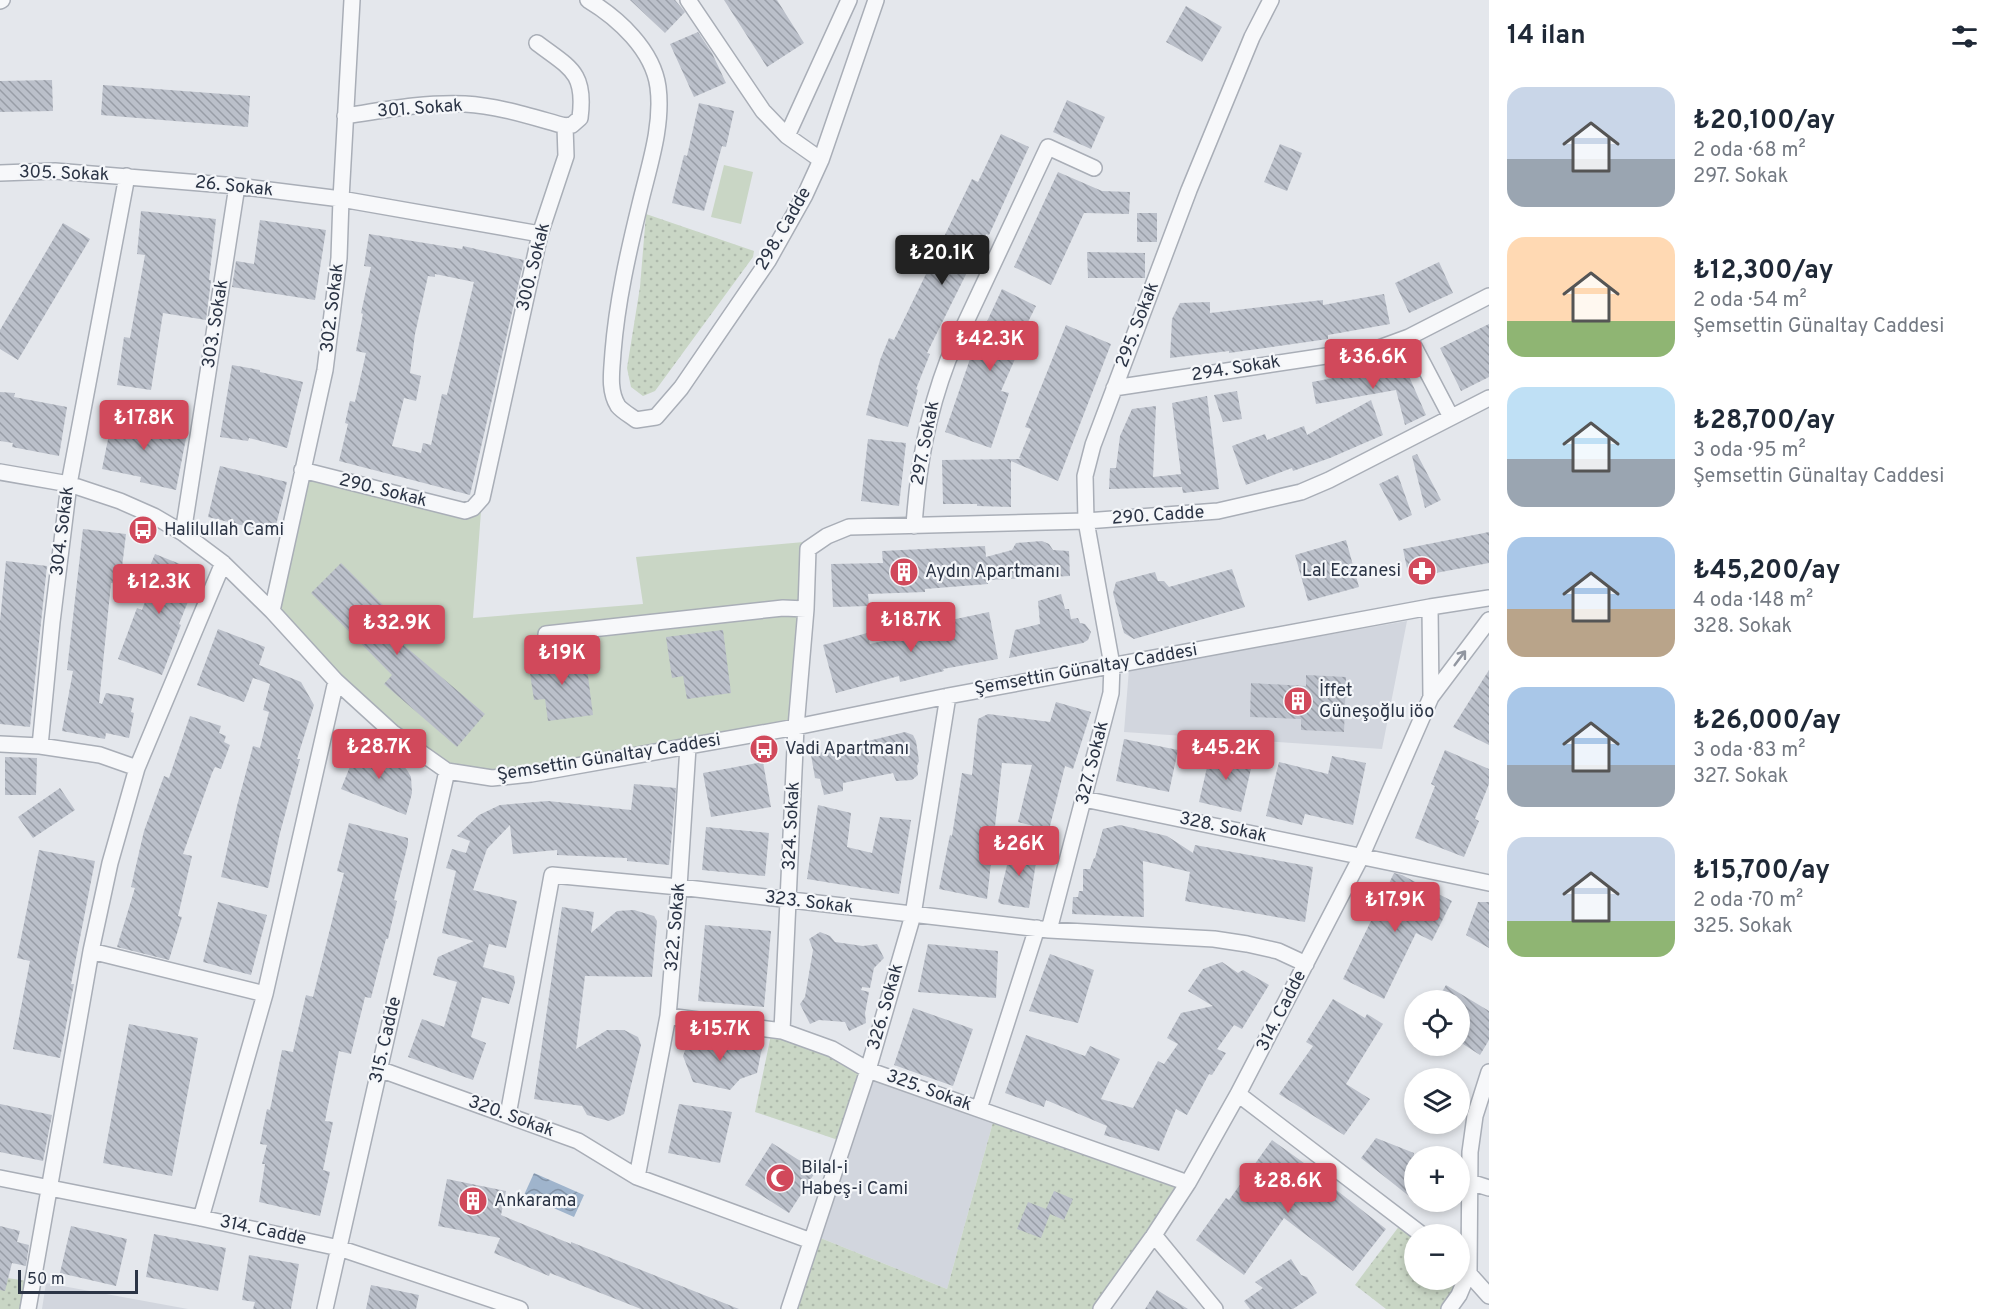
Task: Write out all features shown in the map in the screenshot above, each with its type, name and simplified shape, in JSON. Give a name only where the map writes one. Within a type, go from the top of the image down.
[{"type":"street","name":"302. Sokak","points":[[272,611],[325,370],[339,258],[340,199],[352,0]]},
{"type":"street","name":"298. Cadde","points":[[588,0],[605,10],[623,26],[652,68],[658,86],[658,124],[617,309],[611,382],[619,406],[636,420],[656,417],[681,388],[768,261],[805,195],[821,160],[876,0]]},
{"type":"street","points":[[688,0],[763,111],[787,136],[821,160]]},
{"type":"street","points":[[787,136],[849,0]]},
{"type":"street","name":"295. Sokak","points":[[1112,665],[1086,521],[1085,476],[1093,445],[1193,179],[1252,38],[1271,0]]},
{"type":"street","points":[[537,43],[573,70],[580,85],[582,105],[580,118],[572,125],[565,126]]},
{"type":"street","name":"301. Sokak","points":[[345,116],[425,105],[465,104],[509,111],[565,126]]},
{"type":"street","name":"300. Sokak","points":[[465,511],[473,508],[482,498],[540,234],[566,156],[565,126]]},
{"type":"street","name":"297. Sokak","points":[[914,526],[917,485],[924,442],[936,392],[948,360],[1048,147],[1094,168]]},
{"type":"street","name":"305. Sokak","points":[[0,173],[55,171],[127,176]]},
{"type":"street","name":"26. Sokak","points":[[127,176],[237,186],[340,199],[540,234]]},
{"type":"street","name":"304. Sokak","points":[[40,747],[51,622],[69,484],[127,176]]},
{"type":"street","name":"303. Sokak","points":[[183,532],[237,186]]},
{"type":"street","name":"294. Sokak","points":[[1114,388],[1380,348],[1489,296]]},
{"type":"street","points":[[1409,336],[1451,417]]},
{"type":"street","name":"290. Cadde","points":[[808,549],[827,536],[849,527],[1086,521],[1218,511],[1301,492],[1489,398]]},
{"type":"street","name":"290. Sokak","points":[[302,470],[465,511]]},
{"type":"street","name":"Şemsettin Günaltay Caddesi","points":[[0,472],[69,484],[120,501],[183,532],[223,563],[272,611],[336,681],[392,732],[447,771],[492,778],[531,774],[796,728],[1112,665],[1489,598]]},
{"type":"street","name":"324. Sokak","points":[[782,1031],[796,728],[806,609],[808,549]]},
{"type":"street","points":[[28,1309],[91,951],[110,863],[137,768],[223,563]]},
{"type":"street","points":[[1430,607],[1431,697]]},
{"type":"street","points":[[546,634],[783,608],[806,609]]},
{"type":"street","points":[[1431,697],[1489,620]]},
{"type":"street","name":"327. Sokak","points":[[979,1109],[1043,929],[1084,799],[1111,693],[1112,665]]},
{"type":"street","points":[[201,1218],[265,994],[336,681]]},
{"type":"street","name":"326. Sokak","points":[[789,1309],[868,1070],[913,915],[948,696]]},
{"type":"street","name":"314. Cadde","points":[[1101,1309],[1154,1236],[1188,1183],[1238,1094],[1361,857],[1431,697]]},
{"type":"street","points":[[0,744],[100,755],[137,768]]},
{"type":"street","name":"322. Sokak","points":[[637,1177],[668,1016],[688,747]]},
{"type":"street","name":"315. Cadde","points":[[325,1309],[447,771]]},
{"type":"street","name":"328. Sokak","points":[[1084,799],[1489,883]]},
{"type":"street","name":"323. Sokak","points":[[508,1115],[552,875],[679,887],[1043,929],[1236,942],[1278,951],[1306,964]]},
{"type":"street","points":[[91,951],[265,994]]},
{"type":"street","name":"325. Sokak","points":[[668,1016],[782,1031],[832,1049],[868,1070],[1188,1183]]},
{"type":"street","name":"320. Sokak","points":[[380,1069],[578,1141],[637,1177],[811,1241]]},
{"type":"street","points":[[1470,1152],[1475,1116],[1489,1072]]},
{"type":"street","points":[[1238,1094],[1407,1224]]},
{"type":"street","name":"314. Cadde","points":[[0,1178],[339,1248],[490,1304],[520,1309]]},
{"type":"street","points":[[1470,1182],[1489,1188]]},
{"type":"street","points":[[1154,1236],[1215,1309]]},
{"type":"street","points":[[1470,1275],[1489,1296]]},
{"type":"street","points":[[1449,1309],[1460,1290]]},
{"type":"shaded area","points":[[1407,621],[1382,749],[1124,732],[1129,669]]},
{"type":"shaded area","points":[[868,1070],[995,1115],[947,1289],[813,1235]]},
{"type":"shaded area","points":[[46,1283],[188,1309],[42,1309]]},
{"type":"green space","points":[[724,165],[753,172],[741,224],[711,217]]},
{"type":"green space","points":[[646,214],[754,251],[753,257],[655,391],[643,396],[631,387],[627,368],[640,287]]},
{"type":"green space","points":[[302,470],[465,511],[482,498],[473,618],[643,604],[636,557],[804,542],[808,549],[796,727],[492,778],[425,756],[272,611]]},
{"type":"green space","points":[[772,1030],[868,1070],[844,1142],[755,1112]]},
{"type":"green space","points":[[995,1115],[1187,1183],[1101,1309],[789,1309],[813,1235],[947,1289]]},
{"type":"green space","points":[[1403,1221],[1406,1224],[1404,1290],[1459,1290],[1449,1309],[1386,1309],[1355,1285]]},
{"type":"green space","points":[[0,1277],[28,1281],[23,1309],[0,1309]]},
{"type":"water","points":[[534,1173],[584,1195],[574,1217],[524,1195]]},
{"type":"building","points":[[630,0],[675,0],[685,12],[665,33]]},
{"type":"building","points":[[724,0],[777,0],[804,43],[767,67]]},
{"type":"building","points":[[1186,6],[1222,27],[1202,62],[1166,42]]},
{"type":"building","points":[[698,32],[712,53],[726,83],[694,97],[670,44]]},
{"type":"building","points":[[52,80],[53,111],[0,112],[0,81]]},
{"type":"building","points":[[103,85],[250,96],[248,127],[101,115]]},
{"type":"building","points":[[1067,100],[1105,117],[1091,149],[1053,132]]},
{"type":"building","points":[[699,103],[734,111],[726,147],[722,146],[704,211],[672,203],[684,155],[687,156]]},
{"type":"building","points":[[1001,134],[1029,147],[989,235],[986,234],[927,353],[930,354],[916,389],[918,390],[908,427],[866,415],[880,360],[889,338],[894,340],[972,179],[978,182]]},
{"type":"building","points":[[1280,144],[1302,153],[1287,191],[1264,182]]},
{"type":"building","points":[[1058,172],[1102,191],[1130,192],[1129,214],[1084,213],[1051,285],[1014,267]]},
{"type":"building","points":[[141,211],[216,219],[206,320],[163,313],[151,390],[117,385],[124,337],[130,338],[145,255],[137,254]]},
{"type":"building","points":[[1137,213],[1157,213],[1157,242],[1137,242]]},
{"type":"building","points":[[260,220],[326,230],[315,300],[232,287],[236,261],[254,264]]},
{"type":"building","points":[[63,223],[90,239],[18,360],[0,349],[0,330]]},
{"type":"building","points":[[369,234],[462,249],[463,246],[524,260],[470,495],[339,461],[348,424],[345,423],[350,401],[355,402],[366,353],[356,351],[371,267],[364,266]],"holes":[[[435,274],[474,282],[447,395],[442,394],[431,445],[423,443],[421,453],[392,446],[404,398],[416,401],[421,376],[410,373],[415,334],[428,276],[435,277]]]},
{"type":"building","points":[[1087,252],[1145,253],[1145,278],[1088,278]]},
{"type":"building","points":[[1439,262],[1453,293],[1409,313],[1395,283]]},
{"type":"building","points":[[1002,289],[1036,306],[1017,344],[1021,345],[1001,391],[1009,393],[991,448],[945,432],[971,356]]},
{"type":"building","points":[[1384,294],[1390,324],[1328,335],[1328,339],[1229,353],[1229,351],[1170,358],[1172,319],[1180,303],[1210,302],[1210,313],[1323,300],[1323,305]]},
{"type":"building","points":[[1489,324],[1489,377],[1461,391],[1440,348]]},
{"type":"building","points":[[1066,325],[1111,344],[1058,481],[1011,461],[1011,507],[943,504],[942,460],[1022,459],[1019,458],[1031,429],[1025,427]]},
{"type":"building","points":[[232,365],[303,382],[287,448],[249,438],[248,441],[220,437]]},
{"type":"building","points":[[1404,365],[1426,415],[1405,425],[1396,390],[1316,404],[1312,382],[1371,371],[1372,375]]},
{"type":"building","points":[[1237,391],[1242,419],[1223,422],[1214,395]]},
{"type":"building","points":[[0,392],[15,393],[14,397],[67,407],[59,456],[12,447],[13,443],[0,441]]},
{"type":"building","points":[[1207,396],[1219,489],[1183,493],[1182,487],[1109,489],[1110,468],[1116,468],[1120,436],[1132,409],[1156,406],[1153,477],[1181,474],[1172,403]]},
{"type":"building","points":[[1371,400],[1383,435],[1330,458],[1293,471],[1292,468],[1246,485],[1232,446],[1265,434],[1267,440],[1304,426],[1307,435]]},
{"type":"building","points":[[114,410],[146,416],[144,425],[187,433],[176,490],[140,482],[141,477],[102,469]]},
{"type":"building","points":[[868,439],[906,443],[899,506],[861,501]]},
{"type":"building","points":[[1417,454],[1441,500],[1425,508],[1412,456]]},
{"type":"building","points":[[220,466],[287,482],[274,533],[208,517]]},
{"type":"building","points":[[1398,475],[1412,515],[1399,521],[1379,484]]},
{"type":"building","points":[[83,529],[126,534],[120,584],[111,583],[99,703],[102,704],[106,693],[134,698],[131,712],[134,713],[129,738],[106,733],[105,739],[62,731],[73,671],[67,670]]},
{"type":"building","points":[[1489,532],[1489,563],[1409,578],[1403,549]]},
{"type":"building","points":[[1346,540],[1359,587],[1308,601],[1295,555]]},
{"type":"building","points":[[1042,541],[1049,544],[1053,550],[1069,551],[1070,576],[987,580],[988,584],[925,589],[925,592],[868,594],[869,606],[833,607],[831,564],[883,563],[882,551],[985,546],[986,557],[1012,550],[1016,543]]},
{"type":"building","points":[[155,554],[200,572],[162,675],[118,659],[137,608],[142,610],[151,586],[143,583]]},
{"type":"building","points":[[6,561],[47,566],[30,727],[0,724],[0,621]]},
{"type":"building","points":[[341,563],[409,631],[399,641],[485,714],[457,747],[384,684],[392,675],[311,593]]},
{"type":"building","points":[[1232,569],[1245,607],[1134,639],[1124,633],[1113,593],[1116,582],[1155,572],[1158,581],[1164,581],[1169,587]]},
{"type":"building","points":[[1061,594],[1065,609],[1069,609],[1071,619],[1078,618],[1080,623],[1085,624],[1091,632],[1088,640],[1083,643],[1009,658],[1015,630],[1040,624],[1038,601]]},
{"type":"building","points":[[989,612],[998,659],[943,669],[944,671],[900,682],[899,676],[836,693],[823,645],[867,633],[870,644],[952,625],[951,620]]},
{"type":"building","points":[[218,629],[265,647],[259,665],[301,682],[314,705],[297,759],[300,759],[268,888],[221,877],[253,746],[260,748],[269,712],[263,710],[270,684],[253,678],[244,702],[197,685]]},
{"type":"building","points":[[723,630],[731,693],[687,699],[683,676],[672,678],[666,637]]},
{"type":"building","points":[[585,653],[593,715],[548,721],[545,699],[534,700],[528,660]]},
{"type":"building","points":[[1489,670],[1489,745],[1453,727]]},
{"type":"building","name":"İffet Güneşoğlu iöo","points":[[1306,675],[1346,677],[1344,732],[1301,730],[1301,719],[1250,717],[1251,683],[1306,686]]},
{"type":"building","points":[[1056,702],[1091,712],[1073,769],[1065,766],[1049,830],[1018,822],[1032,765],[1002,763],[987,899],[939,889],[950,835],[952,836],[962,773],[972,775],[978,719],[988,714],[1050,722]]},
{"type":"building","points":[[190,716],[221,726],[219,733],[226,736],[224,742],[230,745],[221,769],[215,767],[212,773],[183,854],[192,856],[178,916],[182,917],[169,960],[117,947],[135,888],[131,887],[144,831],[164,776],[169,778]]},
{"type":"building","points":[[905,732],[913,735],[916,741],[919,761],[918,775],[912,780],[896,781],[893,773],[843,783],[843,791],[824,795],[820,779],[815,778],[811,755]]},
{"type":"building","points":[[1124,739],[1178,750],[1169,792],[1116,781]]},
{"type":"building","points":[[359,744],[402,764],[407,770],[411,777],[412,793],[406,815],[341,789]]},
{"type":"building","points":[[1211,750],[1253,760],[1241,812],[1199,802]]},
{"type":"building","points":[[1445,750],[1489,769],[1489,784],[1475,819],[1479,821],[1464,857],[1415,838],[1435,786],[1431,784]]},
{"type":"building","points":[[1332,756],[1366,763],[1353,825],[1305,814],[1302,825],[1266,816],[1279,762],[1328,774]]},
{"type":"building","points":[[5,757],[37,758],[36,795],[5,795]]},
{"type":"building","points":[[763,762],[771,807],[711,817],[703,773]]},
{"type":"building","points":[[634,784],[676,788],[669,865],[627,861],[627,858],[557,855],[557,850],[513,854],[510,825],[487,849],[473,890],[517,901],[506,948],[489,944],[483,967],[514,976],[515,983],[509,1004],[482,997],[471,1037],[486,1043],[473,1080],[408,1057],[422,1019],[444,1027],[457,982],[433,975],[438,957],[474,941],[442,933],[456,871],[446,868],[452,849],[466,853],[470,841],[457,836],[479,815],[500,805],[548,801],[631,810]]},
{"type":"building","points":[[60,788],[75,810],[33,838],[18,817]]},
{"type":"building","points":[[818,805],[851,813],[847,847],[872,853],[880,817],[911,820],[899,894],[807,879]]},
{"type":"building","points":[[349,823],[408,838],[408,844],[394,900],[397,901],[388,939],[386,939],[371,998],[365,997],[351,1054],[339,1051],[325,1121],[333,1122],[323,1170],[330,1172],[320,1216],[259,1202],[265,1164],[262,1164],[267,1145],[260,1144],[267,1109],[270,1110],[282,1050],[293,1052],[306,995],[313,997],[344,873],[337,871]]},
{"type":"building","points":[[1120,825],[1167,836],[1193,853],[1195,845],[1313,867],[1305,922],[1185,901],[1190,872],[1143,861],[1144,917],[1072,914],[1073,897],[1078,897],[1079,891],[1083,891],[1083,869],[1090,869],[1103,829]]},
{"type":"building","points":[[706,827],[769,833],[765,876],[702,870]]},
{"type":"building","points":[[1012,845],[1038,849],[1029,908],[998,902]]},
{"type":"building","points":[[39,850],[95,861],[71,984],[74,984],[60,1058],[13,1049],[30,961],[17,958]]},
{"type":"building","points":[[1394,873],[1452,901],[1432,941],[1416,933],[1384,999],[1343,979]]},
{"type":"building","points":[[218,902],[267,915],[251,975],[203,962]]},
{"type":"building","points":[[1478,902],[1489,902],[1489,948],[1466,935]]},
{"type":"building","points":[[562,907],[594,912],[591,933],[617,911],[634,910],[654,916],[657,921],[652,977],[585,976],[576,1049],[607,1030],[624,1030],[638,1037],[641,1045],[624,1114],[609,1121],[587,1115],[582,1106],[534,1099]]},
{"type":"building","points":[[705,925],[771,931],[764,1007],[698,1001]]},
{"type":"building","points":[[820,932],[830,936],[835,942],[863,946],[877,944],[884,958],[874,968],[870,988],[862,987],[861,990],[869,992],[865,1013],[866,1023],[849,1031],[845,1022],[819,1020],[810,1024],[800,1004],[805,997],[813,950],[809,939]]},
{"type":"building","points":[[928,944],[998,951],[996,998],[918,992]]},
{"type":"building","points":[[1050,954],[1094,970],[1078,1023],[1029,1011]]},
{"type":"building","points":[[1222,962],[1238,973],[1243,970],[1269,985],[1242,1029],[1234,1025],[1217,1049],[1226,1053],[1212,1075],[1209,1074],[1187,1115],[1176,1109],[1159,1151],[1104,1135],[1107,1126],[1046,1100],[1044,1107],[1005,1093],[1026,1035],[1085,1056],[1090,1046],[1120,1059],[1101,1099],[1133,1108],[1158,1061],[1164,1064],[1178,1044],[1167,1038],[1181,1013],[1213,1006],[1188,991],[1203,969]]},
{"type":"building","points":[[1446,985],[1454,990],[1443,990]]},
{"type":"building","points":[[1333,999],[1365,1018],[1367,1014],[1383,1024],[1346,1084],[1370,1099],[1344,1135],[1279,1094],[1313,1046],[1306,1042]]},
{"type":"building","points":[[1470,1000],[1489,1011],[1489,1040],[1480,1055],[1470,1048]]},
{"type":"building","points":[[913,1008],[973,1029],[953,1086],[894,1065]]},
{"type":"building","points":[[129,1024],[198,1038],[172,1176],[103,1163]]},
{"type":"building","points":[[691,1035],[762,1048],[757,1073],[740,1079],[730,1090],[693,1082],[683,1056]]},
{"type":"building","points":[[0,1104],[52,1115],[43,1161],[0,1152]]},
{"type":"building","points":[[679,1104],[732,1112],[720,1163],[668,1153]]},
{"type":"building","points":[[1376,1138],[1404,1149],[1404,1192],[1361,1158]]},
{"type":"building","points":[[1272,1140],[1322,1176],[1321,1178],[1386,1229],[1353,1271],[1284,1218],[1244,1275],[1196,1240],[1226,1198],[1229,1200]]},
{"type":"building","name":"Bilal-i Habeş-i Cami","points":[[772,1143],[816,1171],[789,1213],[745,1185]]},
{"type":"building","points":[[447,1179],[506,1191],[501,1215],[739,1309],[641,1309],[550,1273],[549,1276],[494,1253],[500,1238],[438,1226]]},
{"type":"building","points":[[1054,1191],[1073,1199],[1064,1220],[1050,1214],[1041,1238],[1017,1229],[1028,1202],[1046,1209]]},
{"type":"building","points":[[0,1226],[20,1231],[17,1242],[29,1245],[26,1266],[12,1263],[5,1291],[0,1290]]},
{"type":"building","points":[[71,1226],[127,1239],[116,1286],[60,1273]]},
{"type":"building","points":[[154,1234],[226,1248],[218,1291],[146,1277]]},
{"type":"building","points":[[249,1255],[299,1264],[291,1309],[253,1309],[255,1302],[242,1300]]},
{"type":"building","points":[[1291,1259],[1317,1293],[1293,1309],[1250,1309],[1244,1301],[1263,1288],[1255,1282]]},
{"type":"building","points":[[371,1285],[419,1295],[416,1309],[366,1309]]},
{"type":"building","points":[[1157,1290],[1188,1309],[1145,1309]]},
{"type":"place","name":"Halilullah Cami","points":[[143,530]]},
{"type":"place","name":"Lal Eczanesi","points":[[1422,571]]},
{"type":"place","name":"Aydın Apartmanı","points":[[904,572]]},
{"type":"place","name":"İffet Güneşoğlu iöo","points":[[1298,701]]},
{"type":"place","name":"Vadi Apartmanı","points":[[764,749]]},
{"type":"place","name":"Bilal-i Habeş-i Cami","points":[[780,1178]]},
{"type":"place","name":"Ankarama","points":[[473,1201]]}]
